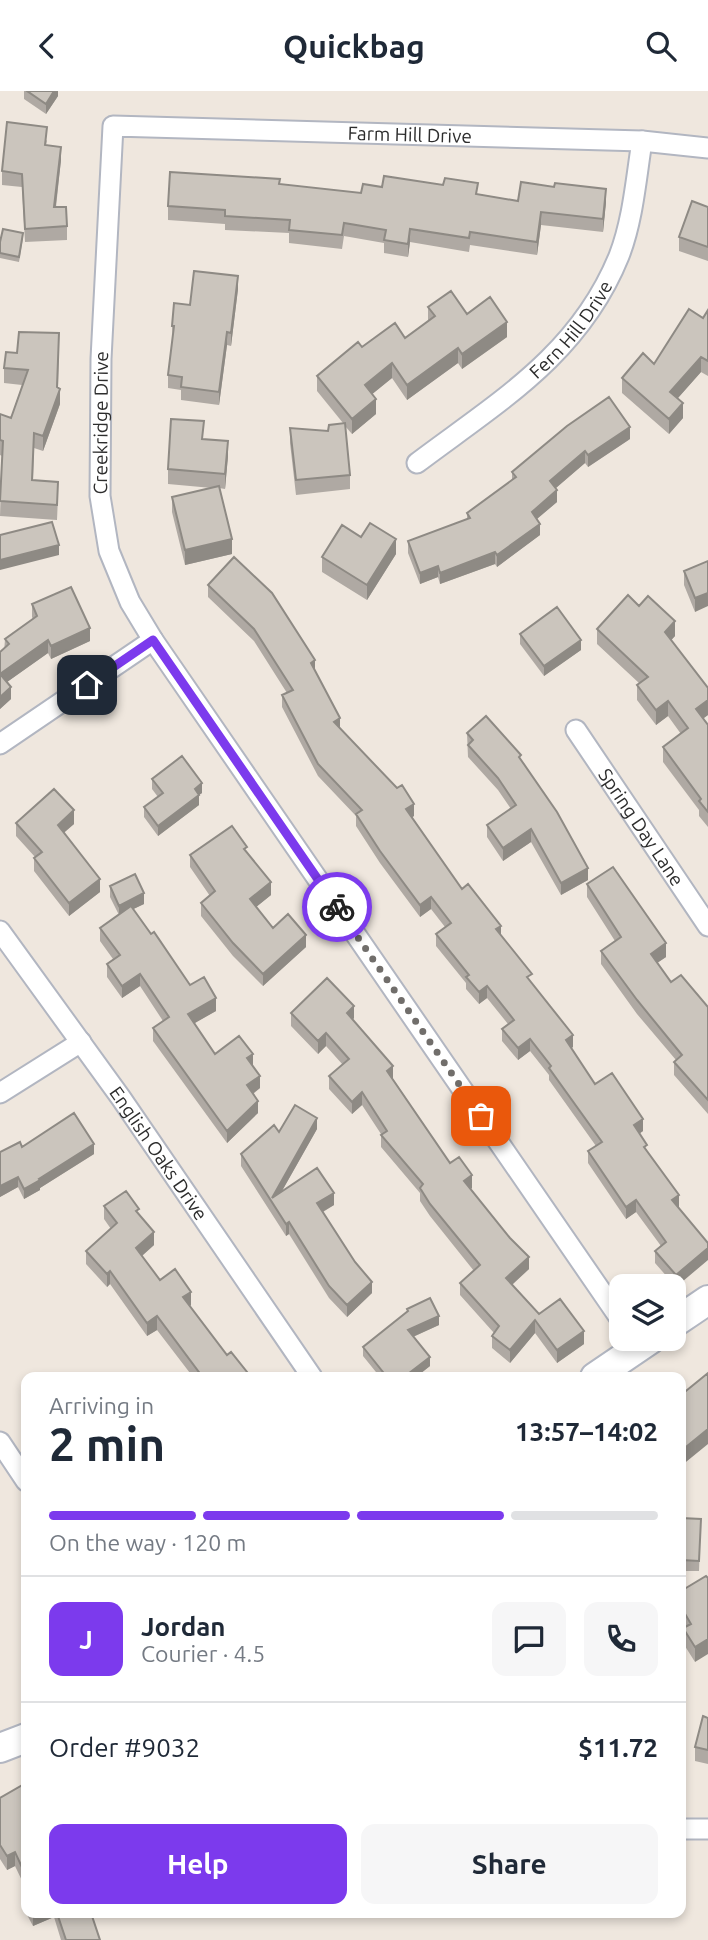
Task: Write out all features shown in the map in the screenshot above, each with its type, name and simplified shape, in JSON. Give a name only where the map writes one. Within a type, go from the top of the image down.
[{"type":"street","name":"Farm Hill Drive","points":[[113,126],[642,141],[708,148]]},
{"type":"street","name":"Creekridge Drive","points":[[113,126],[101,359],[100,496],[109,551],[130,602],[153,640],[609,1303]]},
{"type":"street","name":"Fern Hill Drive","points":[[417,463],[551,359],[601,295],[619,254],[631,213],[642,141]]},
{"type":"street","points":[[0,744],[153,640]]},
{"type":"street","name":"Spring Day Lane","points":[[576,730],[708,926]]},
{"type":"street","name":"English Oaks Drive","points":[[0,931],[121,1098],[309,1372]]},
{"type":"street","points":[[0,1093],[81,1042]]},
{"type":"street","points":[[686,1316],[708,1300]]},
{"type":"street","points":[[602,1372],[629,1351]]},
{"type":"street","points":[[0,1442],[21,1474]]},
{"type":"street","points":[[0,1748],[21,1740]]},
{"type":"street","points":[[686,1829],[708,1829]]},
{"type":"building","points":[[27,91],[54,91],[46,104]]},
{"type":"building","points":[[7,122],[47,127],[45,145],[61,147],[54,207],[66,207],[67,226],[25,229],[22,174],[2,171]]},
{"type":"building","points":[[170,172],[280,179],[279,184],[361,193],[363,184],[382,187],[384,176],[443,185],[445,178],[478,183],[476,194],[518,201],[521,182],[554,187],[555,183],[606,189],[603,219],[541,212],[537,242],[470,232],[469,238],[410,229],[408,244],[384,240],[386,230],[344,223],[342,235],[289,230],[290,220],[225,216],[225,210],[168,206]]},
{"type":"building","points":[[692,201],[708,207],[708,247],[679,237]]},
{"type":"building","points":[[3,229],[23,233],[19,257],[0,253]]},
{"type":"building","points":[[194,271],[238,276],[231,333],[227,332],[219,392],[181,387],[182,377],[168,375],[174,303],[190,305]]},
{"type":"building","points":[[451,291],[467,314],[490,297],[507,322],[462,354],[458,348],[407,385],[392,363],[365,385],[376,399],[352,419],[317,376],[358,342],[362,347],[395,323],[405,338],[435,316],[428,307]]},
{"type":"building","points":[[689,309],[703,318],[708,310],[708,361],[701,357],[670,392],[683,403],[669,419],[622,378],[643,353],[654,364]]},
{"type":"building","points":[[19,332],[59,333],[57,387],[60,389],[43,436],[34,433],[32,480],[58,482],[57,505],[0,501],[3,441],[0,440],[0,414],[11,418],[28,370],[4,368],[6,352],[17,353]]},
{"type":"building","points":[[609,397],[630,427],[588,455],[585,451],[550,481],[557,490],[532,512],[540,524],[497,555],[495,552],[440,573],[438,566],[420,573],[408,541],[470,518],[467,513],[516,477],[512,472],[567,426]]},
{"type":"building","points":[[171,419],[204,421],[202,439],[228,441],[225,474],[168,469]]},
{"type":"building","points":[[345,423],[350,475],[296,480],[290,428],[328,431],[329,425]]},
{"type":"building","points":[[219,486],[232,539],[185,550],[172,497]]},
{"type":"building","points":[[52,522],[59,545],[0,560],[0,535]]},
{"type":"building","points":[[370,523],[396,539],[367,585],[322,557],[342,525],[361,537]]},
{"type":"building","points":[[234,557],[272,593],[315,660],[311,663],[340,718],[334,722],[397,788],[402,785],[414,804],[406,809],[462,889],[468,884],[501,926],[496,929],[532,974],[527,977],[573,1035],[566,1040],[595,1084],[612,1073],[643,1119],[634,1125],[647,1145],[644,1147],[679,1195],[672,1200],[708,1243],[708,1248],[677,1274],[655,1251],[666,1242],[636,1200],[626,1207],[588,1151],[602,1142],[549,1068],[551,1066],[530,1039],[518,1048],[502,1029],[514,1020],[487,986],[479,992],[436,934],[451,923],[431,897],[420,905],[356,814],[362,810],[318,764],[282,695],[293,690],[254,629],[208,585]]},
{"type":"building","points":[[708,561],[708,593],[695,598],[684,571]]},
{"type":"building","points":[[71,587],[90,628],[51,646],[48,640],[0,674],[0,652],[9,644],[5,639],[37,616],[32,604]]},
{"type":"building","points":[[628,595],[639,606],[648,596],[675,621],[665,632],[708,688],[708,700],[696,709],[708,725],[708,812],[663,747],[688,728],[668,701],[656,710],[637,685],[648,677],[597,629]]},
{"type":"building","points":[[557,607],[581,640],[544,666],[520,634]]},
{"type":"building","points":[[0,674],[11,687],[0,697]]},
{"type":"building","points":[[486,716],[521,755],[519,757],[557,812],[588,868],[561,883],[531,829],[503,848],[487,825],[516,805],[498,778],[468,745],[473,740],[467,733]]},
{"type":"building","points":[[182,756],[202,783],[195,789],[199,795],[158,826],[144,807],[163,793],[152,779]]},
{"type":"building","points":[[54,789],[74,810],[58,825],[100,879],[69,903],[34,858],[42,852],[16,823]]},
{"type":"building","points":[[232,826],[247,847],[244,849],[271,882],[250,899],[273,928],[288,914],[306,935],[263,974],[233,943],[201,903],[215,891],[190,855]]},
{"type":"building","points":[[613,867],[666,943],[651,954],[671,982],[681,975],[708,1007],[708,1100],[674,1062],[682,1055],[601,951],[621,937],[587,884]]},
{"type":"building","points":[[135,874],[144,893],[119,906],[110,886]]},
{"type":"building","points":[[131,906],[151,934],[154,932],[190,985],[204,977],[216,998],[188,1014],[215,1054],[239,1036],[253,1054],[247,1058],[260,1076],[247,1085],[258,1101],[227,1131],[153,1028],[169,1017],[140,974],[122,986],[107,964],[120,955],[100,928]]},
{"type":"building","points":[[327,978],[354,1006],[347,1013],[393,1066],[387,1071],[450,1163],[459,1157],[472,1175],[464,1181],[529,1257],[506,1278],[539,1314],[560,1299],[584,1331],[557,1350],[535,1320],[510,1350],[492,1336],[499,1326],[460,1283],[480,1265],[430,1204],[420,1188],[423,1184],[381,1135],[387,1131],[362,1092],[352,1102],[329,1076],[349,1059],[326,1033],[318,1041],[291,1013]]},
{"type":"building","points":[[295,1105],[317,1118],[272,1198],[317,1168],[334,1193],[317,1203],[355,1262],[372,1282],[347,1305],[329,1286],[289,1222],[286,1224],[241,1154],[274,1125],[279,1132]]},
{"type":"building","points":[[74,1113],[94,1144],[24,1189],[18,1177],[0,1186],[0,1152],[20,1142],[22,1147]]},
{"type":"building","points":[[126,1191],[139,1209],[136,1211],[154,1232],[136,1248],[160,1280],[175,1269],[191,1292],[183,1297],[227,1355],[231,1352],[247,1372],[199,1372],[157,1316],[147,1323],[110,1271],[107,1274],[86,1251],[117,1223],[104,1206]]},
{"type":"building","points":[[430,1298],[439,1316],[408,1330],[430,1357],[410,1372],[383,1372],[363,1347],[408,1311],[407,1309]]},
{"type":"building","points":[[708,1373],[708,1429],[686,1447],[686,1391]]},
{"type":"building","points":[[686,1518],[701,1519],[699,1561],[686,1560]]},
{"type":"building","points":[[706,1576],[708,1578],[708,1639],[695,1647],[686,1633],[686,1626],[691,1624],[686,1616],[686,1588]]},
{"type":"building","points":[[703,1716],[708,1718],[708,1750],[695,1747]]},
{"type":"building","points":[[21,1786],[21,1865],[15,1852],[7,1856],[0,1845],[0,1798]]},
{"type":"building","points":[[59,1918],[93,1918],[100,1940],[66,1940]]},
{"type":"way so far","points":[[337,907],[481,1116]]},
{"type":"route","points":[[87,685],[153,640],[337,907]]}]
